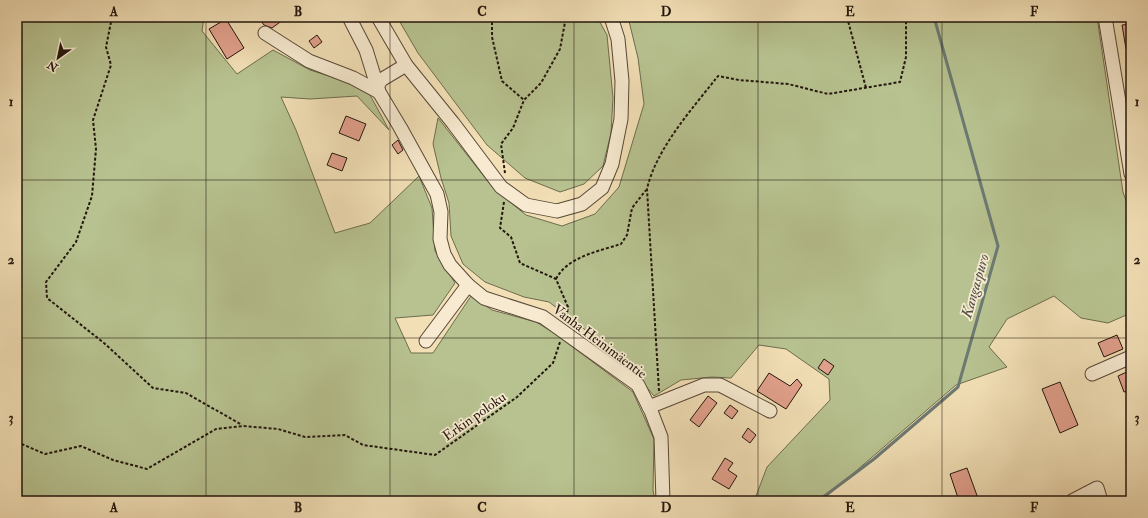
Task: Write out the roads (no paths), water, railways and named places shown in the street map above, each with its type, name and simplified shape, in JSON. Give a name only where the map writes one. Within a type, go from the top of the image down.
[{"type":"street","name":"Vanha Heinimäentie","points":[[349,17],[366,50],[378,90],[437,194],[440,212],[440,239],[444,254],[450,265],[468,286],[484,298],[543,317],[564,330],[638,386],[654,405],[661,437],[663,501]]},
{"type":"street","points":[[378,17],[406,66],[454,123],[501,187],[526,205],[557,211],[582,204],[602,188],[612,164],[621,119],[622,81],[618,39],[611,17]]},
{"type":"street","points":[[1105,17],[1131,174]]},
{"type":"street","points":[[265,33],[309,61],[353,78],[378,90],[381,80],[406,66]]},
{"type":"street","points":[[426,341],[468,286]]},
{"type":"street","points":[[1092,374],[1131,357]]},
{"type":"street","points":[[654,405],[704,385],[720,385],[770,411]]},
{"type":"street","points":[[1072,501],[1096,488],[1101,501]]},
{"type":"waterway","name":"Kangaspuro","points":[[818,501],[874,459],[958,387],[998,246],[934,17]]}]
